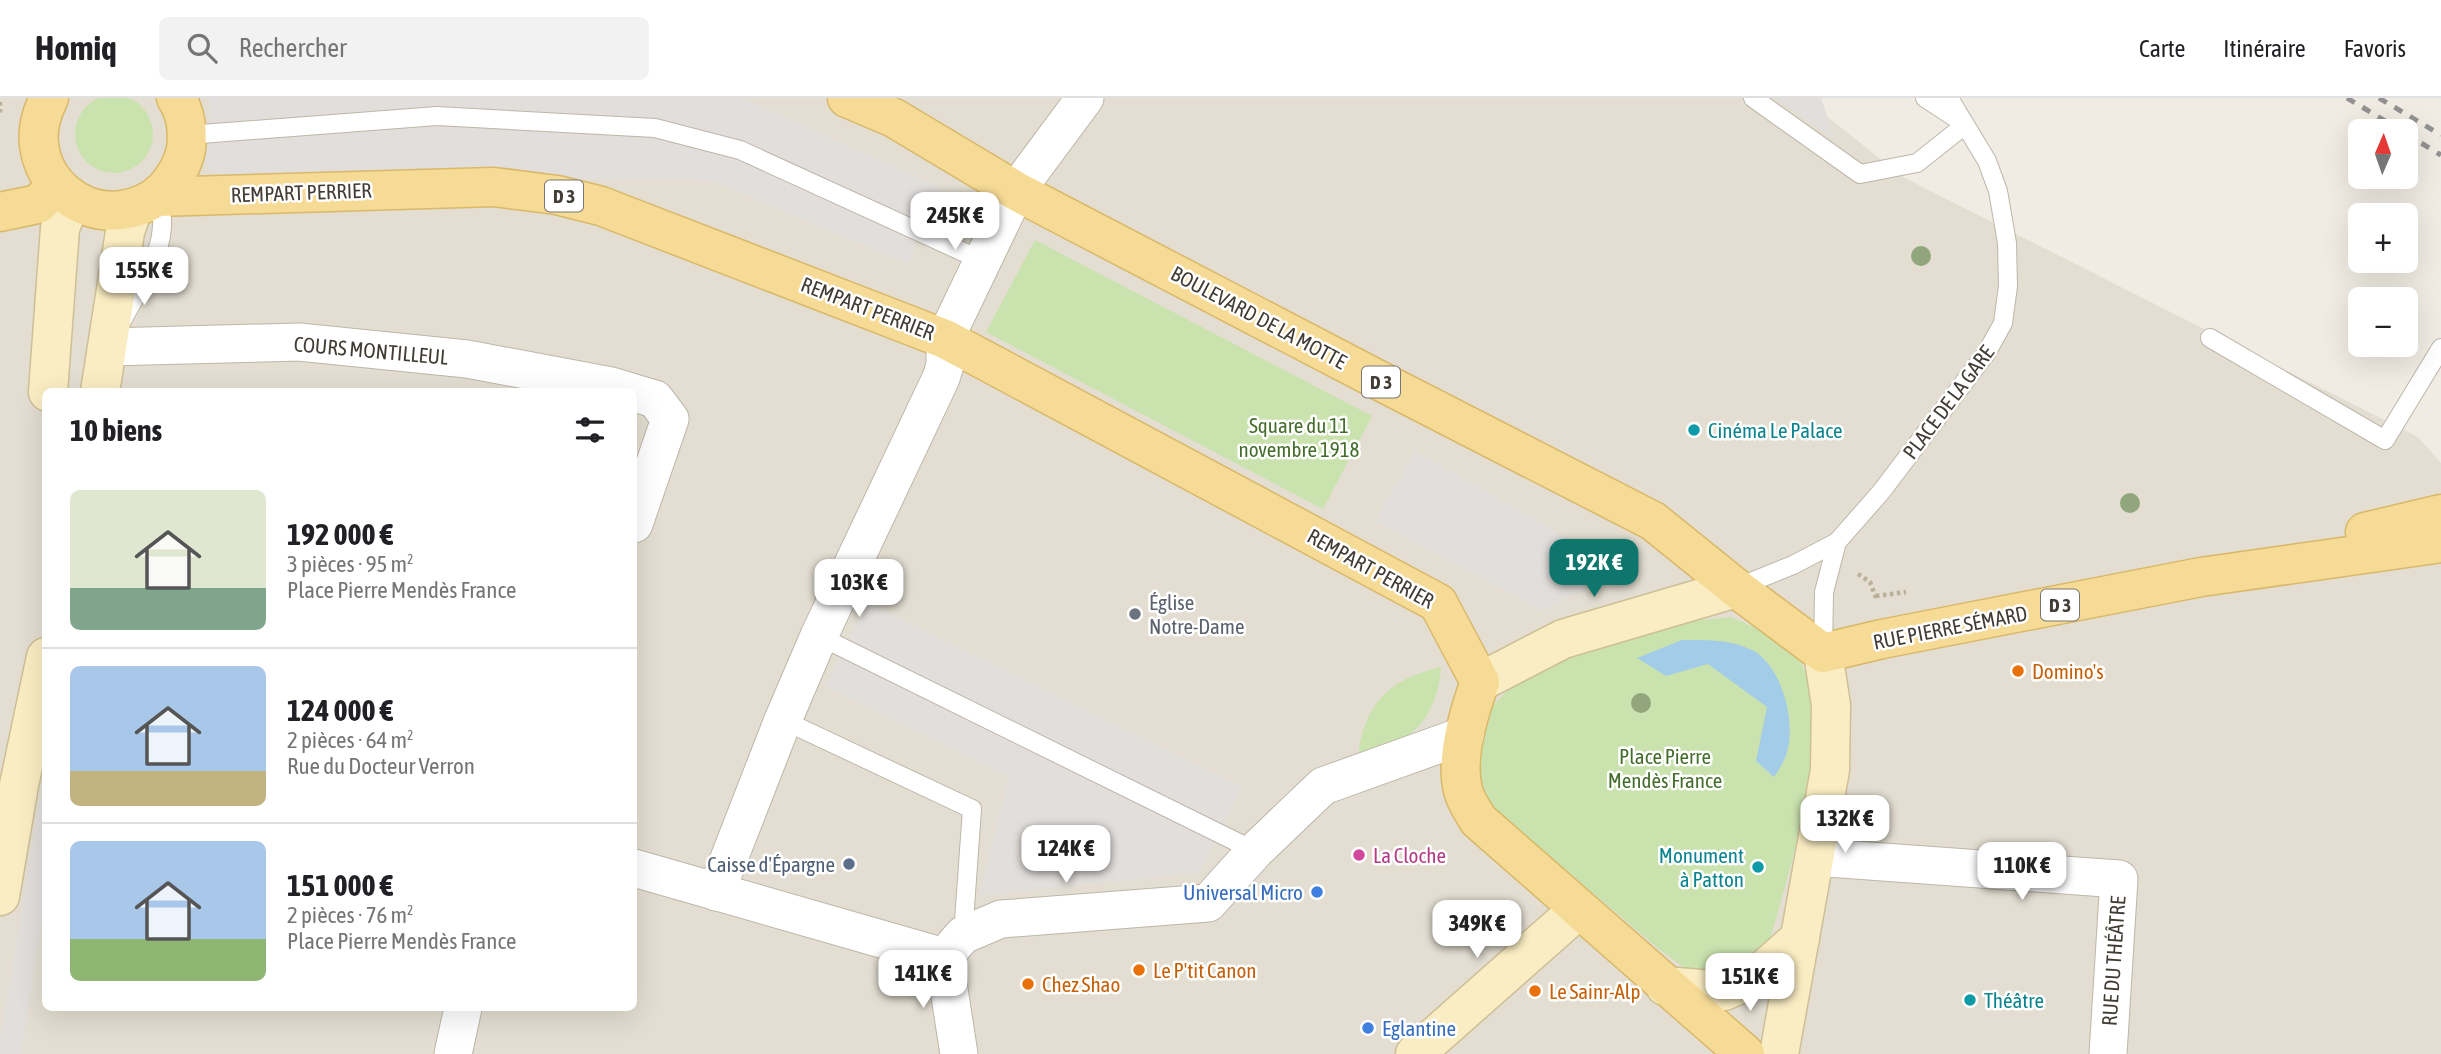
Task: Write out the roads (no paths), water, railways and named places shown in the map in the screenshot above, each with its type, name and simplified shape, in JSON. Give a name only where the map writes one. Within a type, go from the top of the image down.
[{"type":"main road","points":[[48,388],[65,192],[44,166],[39,144],[40,120],[49,98]]},
{"type":"main road","points":[[101,388],[125,232],[145,203],[174,180],[184,159],[188,135],[181,106],[176,98]]},
{"type":"main road","name":"BOULEVARD DE LA MOTTE","points":[[847,98],[894,118],[1016,191],[1653,521],[1737,588]]},
{"type":"main road","name":"REMPART PERRIER","points":[[65,192],[92,208],[112,211],[145,203],[494,187],[557,194],[601,206],[945,339],[982,356],[1438,603],[1480,682]]},
{"type":"main road","points":[[0,212],[38,204],[65,192]]},
{"type":"main road","name":"RUE PIERRE SÉMARD","points":[[2201,578],[2405,521],[2441,514]]},
{"type":"main road","name":"RUE PIERRE SÉMARD","points":[[1823,653],[1882,639],[2201,578],[2441,542]]},
{"type":"main road","points":[[1737,588],[1563,639],[1480,682],[1469,712],[1462,759],[1463,790],[1478,820],[1745,1054]]},
{"type":"main road","name":"D 3","points":[[1737,588],[1823,653]]},
{"type":"main road","points":[[1779,1054],[1830,770],[1831,705],[1823,653]]},
{"type":"main road","points":[[0,896],[9,782],[42,699]]},
{"type":"main road","points":[[1415,1054],[1578,910]]},
{"type":"main road","points":[[1665,986],[1724,991],[1756,977],[1800,938]]},
{"type":"street","points":[[716,892],[819,636],[941,378],[945,365],[945,339],[1016,191],[1085,98]]},
{"type":"street","name":"COURS MONTILLEUL","points":[[108,347],[299,342],[467,359],[618,388]]},
{"type":"street","name":"COURS MONTILLEUL","points":[[637,394],[655,399],[670,419],[637,515]]},
{"type":"street","points":[[637,869],[716,892],[954,946],[1001,919],[1208,902],[1255,851],[1323,786],[1465,735]]},
{"type":"street","name":"RUE DU THÉÂTRE","points":[[1814,857],[2119,879],[2108,1054]]},
{"type":"street","points":[[954,946],[958,1054]]},
{"type":"street","points":[[453,1054],[462,1011]]},
{"type":"lane","points":[[1753,98],[1860,174],[1917,163],[1965,125],[1925,98]]},
{"type":"lane","name":"PLACE DE LA GARE","points":[[1823,653],[1824,592],[1835,550],[1987,352],[2003,323],[2008,286],[2007,243],[1998,191],[1987,162],[1949,98]]},
{"type":"lane","points":[[188,135],[437,116],[655,128],[740,150],[983,261]]},
{"type":"lane","points":[[2210,338],[2385,440],[2441,348]]},
{"type":"lane","name":"PLACE DE LA GARE","points":[[1737,588],[1835,550]]},
{"type":"lane","points":[[819,636],[1255,851]]},
{"type":"lane","points":[[783,720],[972,809],[954,946]]},
{"type":"water","points":[[1682,640],[1717,641],[1743,646],[1763,658],[1772,669],[1785,698],[1790,730],[1785,758],[1774,777],[1756,761],[1767,707],[1708,664],[1666,676],[1637,658]]},
{"type":"railway","points":[[2347,98],[2382,119]]},
{"type":"railway","points":[[2379,98],[2441,135]]},
{"type":"railway","points":[[2418,141],[2441,155]]},
{"type":"place","name":"Cinéma Le Palace","points":[[1694,430]]},
{"type":"place","name":"Église Notre-Dame","points":[[1135,614]]},
{"type":"place","name":"Domino's","points":[[2018,671]]},
{"type":"place","name":"La Cloche","points":[[1359,855]]},
{"type":"place","name":"Caisse d'Épargne","points":[[849,864]]},
{"type":"place","name":"Monument à Patton","points":[[1758,867]]},
{"type":"place","name":"Universal Micro","points":[[1317,892]]},
{"type":"place","name":"Le P'tit Canon","points":[[1139,970]]},
{"type":"place","name":"Chez Shao","points":[[1028,984]]},
{"type":"place","name":"Le Sainr-Alp","points":[[1535,991]]},
{"type":"place","name":"Théâtre","points":[[1970,1000]]},
{"type":"place","name":"Eglantine","points":[[1368,1028]]},
{"type":"park label","name":"Square du 11 novembre 1918","points":[[1299,437]]},
{"type":"park label","name":"Place Pierre Mendès France","points":[[1665,768]]}]
